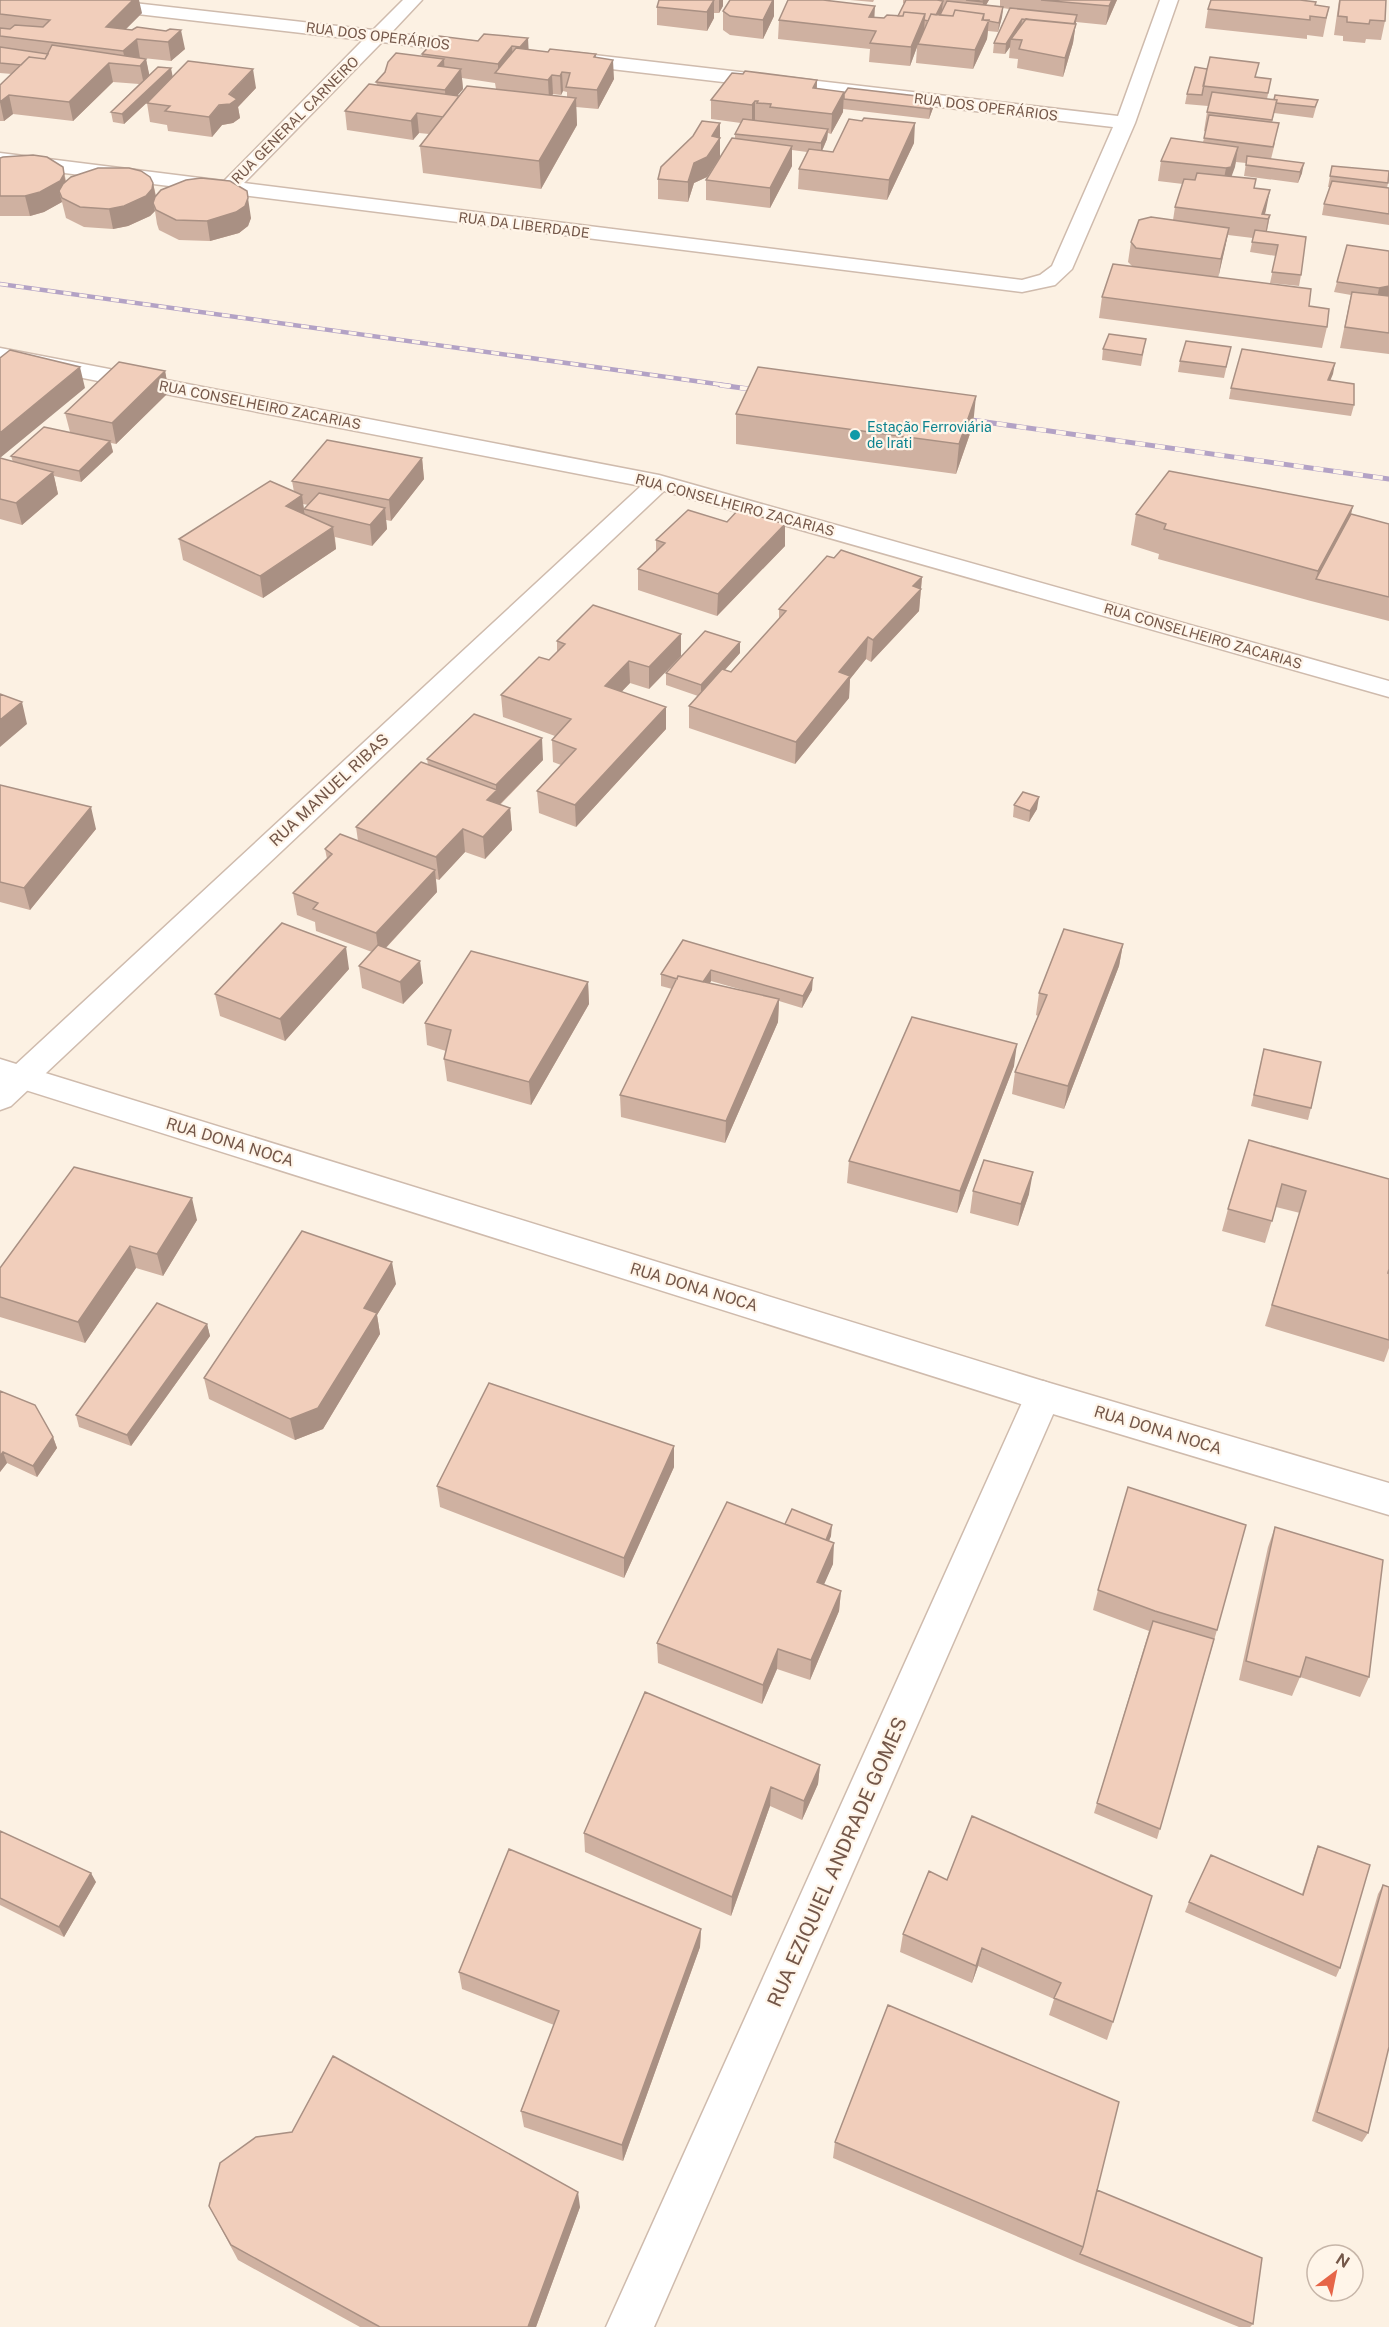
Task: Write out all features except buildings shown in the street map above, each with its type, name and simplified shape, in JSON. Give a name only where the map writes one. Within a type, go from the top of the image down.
[{"type":"street","name":"RUA DOS OPERÁRIOS","points":[[60,0],[497,50]]},
{"type":"street","name":"RUA GENERAL CARNEIRO","points":[[228,188],[413,0]]},
{"type":"street","points":[[1125,123],[1169,0]]},
{"type":"street","name":"RUA DOS OPERÁRIOS","points":[[544,56],[1125,123]]},
{"type":"street","name":"RUA DA LIBERDADE","points":[[0,159],[1022,286],[1047,280],[1061,269],[1125,123]]},
{"type":"street","name":"RUA CONSELHEIRO ZACARIAS","points":[[0,355],[658,482],[1389,688]]},
{"type":"street","name":"RUA MANUEL RIBAS","points":[[7,1082],[658,482]]},
{"type":"street","name":"RUA DONA NOCA","points":[[7,1082],[1389,1499]]},
{"type":"street","name":"RUA EZIQUIEL ANDRADE GOMES","points":[[630,2327],[1043,1396]]},
{"type":"railway","points":[[0,284],[731,386]]},
{"type":"railway","points":[[720,385],[764,391]]},
{"type":"railway","points":[[957,418],[1389,479]]},
{"type":"place","name":"Estação Ferroviária de Irati","points":[[855,435]]}]
